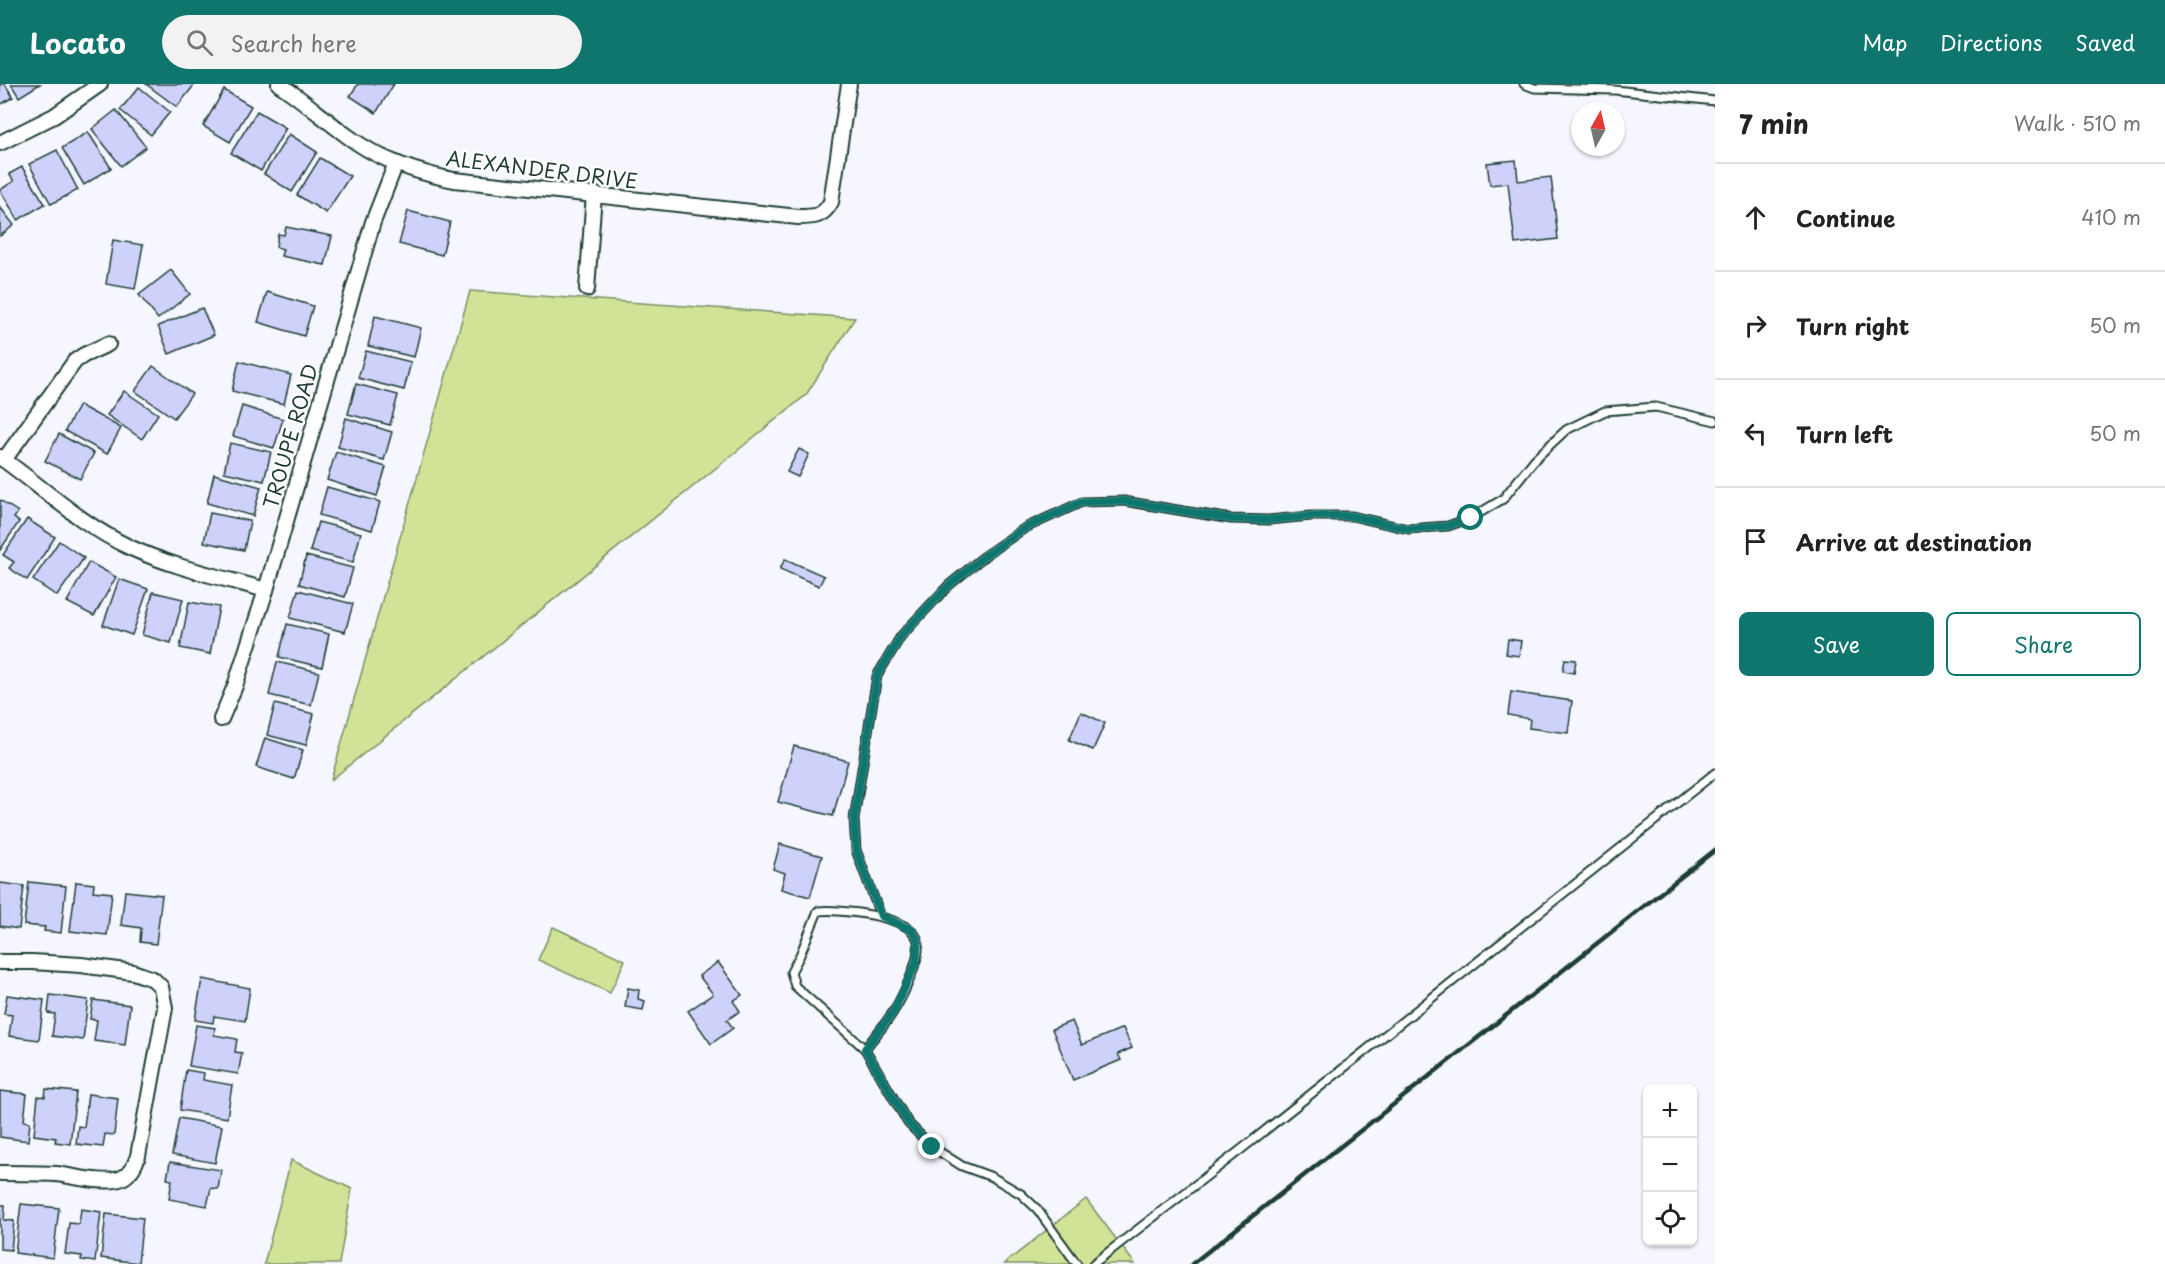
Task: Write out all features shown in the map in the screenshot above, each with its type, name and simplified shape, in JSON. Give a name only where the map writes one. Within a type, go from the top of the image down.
[{"type":"street","points":[[0,143],[54,116],[100,84]]},
{"type":"street","name":"ALEXANDER DRIVE","points":[[279,84],[350,138],[379,156],[417,171],[454,180],[798,217],[816,217],[825,212],[834,192],[849,84]]},
{"type":"street","name":"TROUPE ROAD","points":[[221,719],[235,686],[266,590],[373,222],[396,163]]},
{"type":"street","points":[[587,289],[594,194]]},
{"type":"street","points":[[108,344],[75,361],[2,459],[74,513],[129,547],[169,562],[266,590]]},
{"type":"street","points":[[0,962],[81,965],[133,972],[153,979],[161,987],[165,997],[164,1020],[138,1156],[135,1166],[129,1173],[121,1178],[110,1180],[50,1174],[0,1173]]},
{"type":"lane","points":[[1524,84],[1534,88],[1615,90],[1689,96],[1715,101]]},
{"type":"lane","points":[[881,916],[856,850],[854,819],[877,676],[901,636],[948,586],[987,554],[1025,528],[1082,502],[1124,501],[1231,519],[1268,520],[1311,516],[1352,516],[1408,529],[1448,526],[1471,518],[1503,499],[1535,459],[1566,430],[1605,411],[1656,407],[1715,421]]},
{"type":"lane","points":[[1093,1264],[1243,1148],[1715,773]]},
{"type":"lane","points":[[865,1049],[894,1011],[916,963],[918,940],[912,930],[881,916],[837,909],[818,910],[791,972],[795,986],[865,1049],[908,1123],[932,1147],[962,1166],[992,1177],[1020,1194],[1037,1209],[1077,1264]]},
{"type":"green space","points":[[470,291],[855,318],[806,395],[331,780]]},
{"type":"green space","points":[[553,927],[625,960],[610,993],[538,960]]},
{"type":"green space","points":[[291,1160],[352,1189],[339,1264],[264,1264]]},
{"type":"green space","points":[[1086,1199],[1135,1264],[1004,1264]]},
{"type":"building","points":[[0,84],[5,84],[13,97],[0,105]]},
{"type":"building","points":[[11,84],[40,84],[19,97]]},
{"type":"building","points":[[146,84],[195,84],[177,107]]},
{"type":"building","points":[[358,84],[394,84],[376,113],[350,96]]},
{"type":"building","points":[[139,87],[170,112],[151,135],[120,110]]},
{"type":"building","points":[[224,90],[251,106],[230,142],[203,126]]},
{"type":"building","points":[[116,110],[146,147],[121,166],[92,129]]},
{"type":"building","points":[[257,111],[286,128],[261,171],[231,153]]},
{"type":"building","points":[[88,132],[111,168],[84,185],[62,148]]},
{"type":"building","points":[[289,134],[317,152],[292,192],[264,174]]},
{"type":"building","points":[[57,150],[78,190],[51,204],[29,164]]},
{"type":"building","points":[[320,158],[350,176],[326,213],[297,195]]},
{"type":"building","points":[[1516,160],[1518,181],[1551,177],[1558,239],[1515,244],[1508,183],[1490,185],[1487,163]]},
{"type":"building","points":[[22,167],[45,204],[18,220],[0,190],[14,181],[9,174]]},
{"type":"building","points":[[0,207],[14,225],[0,236]]},
{"type":"building","points":[[408,211],[450,222],[442,255],[399,244]]},
{"type":"building","points":[[286,227],[332,236],[325,265],[281,256],[283,249],[276,247],[278,234],[284,235]]},
{"type":"building","points":[[113,240],[143,245],[135,289],[106,284]]},
{"type":"building","points":[[171,270],[190,294],[158,319],[139,295]]},
{"type":"building","points":[[267,292],[313,306],[304,336],[258,322]]},
{"type":"building","points":[[202,308],[214,335],[169,354],[158,326]]},
{"type":"building","points":[[375,316],[421,328],[414,357],[368,346]]},
{"type":"building","points":[[366,351],[411,362],[404,390],[358,378]]},
{"type":"building","points":[[239,361],[291,375],[284,404],[232,391]]},
{"type":"building","points":[[153,366],[192,394],[174,418],[135,391]]},
{"type":"building","points":[[356,384],[398,395],[390,425],[348,414]]},
{"type":"building","points":[[124,391],[158,414],[142,439],[107,415]]},
{"type":"building","points":[[79,405],[121,428],[107,454],[65,431]]},
{"type":"building","points":[[242,406],[283,419],[274,448],[233,436]]},
{"type":"building","points":[[346,418],[392,432],[384,460],[338,447]]},
{"type":"building","points":[[59,434],[94,453],[80,479],[45,461]]},
{"type":"building","points":[[230,443],[271,452],[264,481],[224,472]]},
{"type":"building","points":[[799,449],[809,454],[798,477],[787,472]]},
{"type":"building","points":[[336,452],[386,467],[377,496],[327,480]]},
{"type":"building","points":[[214,474],[261,487],[253,516],[207,503]]},
{"type":"building","points":[[327,487],[380,502],[372,530],[319,515]]},
{"type":"building","points":[[0,500],[18,512],[14,518],[19,522],[0,550]]},
{"type":"building","points":[[210,513],[250,521],[244,550],[204,542]]},
{"type":"building","points":[[27,519],[55,537],[27,580],[9,568],[14,562],[3,555]]},
{"type":"building","points":[[318,522],[361,533],[353,562],[310,551]]},
{"type":"building","points":[[59,541],[84,558],[57,596],[33,580]]},
{"type":"building","points":[[306,556],[353,568],[345,597],[299,584]]},
{"type":"building","points":[[785,559],[824,576],[819,586],[780,569]]},
{"type":"building","points":[[89,562],[116,577],[94,616],[67,602]]},
{"type":"building","points":[[119,579],[148,589],[132,635],[103,625]]},
{"type":"building","points":[[298,590],[353,604],[345,632],[290,618]]},
{"type":"building","points":[[153,592],[183,599],[171,643],[142,635]]},
{"type":"building","points":[[189,602],[219,607],[210,654],[180,648]]},
{"type":"building","points":[[287,624],[329,634],[322,667],[279,657]]},
{"type":"building","points":[[1508,639],[1521,641],[1519,656],[1506,654]]},
{"type":"building","points":[[1565,659],[1576,660],[1574,673],[1563,671]]},
{"type":"building","points":[[277,662],[319,672],[311,705],[269,695]]},
{"type":"building","points":[[1511,692],[1572,701],[1568,733],[1529,728],[1530,719],[1508,715]]},
{"type":"building","points":[[275,704],[314,714],[306,745],[267,735]]},
{"type":"building","points":[[1081,712],[1105,723],[1093,750],[1069,740]]},
{"type":"building","points":[[265,738],[303,750],[294,779],[256,767]]},
{"type":"building","points":[[794,746],[848,761],[833,816],[778,802]]},
{"type":"building","points":[[780,844],[822,856],[810,897],[781,889],[785,873],[773,869]]},
{"type":"building","points":[[29,882],[66,886],[61,933],[44,931],[45,927],[24,925]]},
{"type":"building","points":[[76,882],[94,884],[93,891],[112,893],[107,935],[70,931]]},
{"type":"building","points":[[0,883],[24,886],[19,929],[0,926]]},
{"type":"building","points":[[125,891],[162,895],[156,944],[140,942],[141,928],[121,925]]},
{"type":"building","points":[[718,962],[742,995],[733,1001],[740,1011],[727,1020],[733,1028],[711,1044],[688,1011],[713,994],[699,976]]},
{"type":"building","points":[[202,979],[250,988],[245,1021],[214,1016],[213,1023],[195,1020]]},
{"type":"building","points":[[628,988],[639,990],[638,999],[645,1001],[643,1010],[625,1007]]},
{"type":"building","points":[[7,995],[44,1000],[39,1040],[9,1036],[12,1015],[4,1014]]},
{"type":"building","points":[[50,995],[88,1000],[83,1040],[52,1036],[55,1014],[48,1013]]},
{"type":"building","points":[[93,1000],[130,1005],[125,1045],[94,1041],[97,1020],[90,1019]]},
{"type":"building","points":[[1072,1021],[1082,1045],[1123,1028],[1132,1048],[1118,1054],[1121,1060],[1073,1080],[1052,1029]]},
{"type":"building","points":[[196,1025],[215,1028],[214,1035],[237,1039],[235,1052],[242,1053],[238,1074],[189,1066]]},
{"type":"building","points":[[186,1070],[204,1073],[203,1080],[232,1085],[227,1118],[180,1110]]},
{"type":"building","points":[[46,1089],[76,1092],[70,1144],[55,1142],[56,1138],[34,1135],[38,1096],[45,1097]]},
{"type":"building","points":[[0,1091],[27,1094],[24,1121],[30,1122],[28,1141],[0,1137]]},
{"type":"building","points":[[88,1094],[118,1098],[114,1135],[105,1134],[103,1147],[76,1144],[78,1126],[84,1127]]},
{"type":"building","points":[[179,1118],[222,1126],[215,1163],[172,1155]]},
{"type":"building","points":[[170,1162],[221,1170],[218,1189],[211,1188],[207,1206],[169,1199],[172,1180],[167,1179]]},
{"type":"building","points":[[21,1204],[59,1208],[53,1258],[15,1253]]},
{"type":"building","points":[[0,1205],[5,1205],[4,1220],[14,1221],[11,1250],[0,1249]]},
{"type":"building","points":[[81,1209],[101,1212],[95,1262],[81,1260],[82,1256],[65,1254],[69,1223],[79,1224]]},
{"type":"building","points":[[106,1214],[143,1218],[138,1263],[101,1258]]},
{"type":"railway","points":[[1192,1264],[1715,850]]},
{"type":"route","points":[[932,1147],[908,1123],[865,1049],[894,1011],[916,963],[918,940],[912,930],[881,916],[856,850],[854,819],[877,676],[901,636],[948,586],[987,554],[1025,528],[1082,502],[1124,501],[1231,519],[1268,520],[1311,516],[1352,516],[1408,529],[1448,526],[1471,518]]}]
